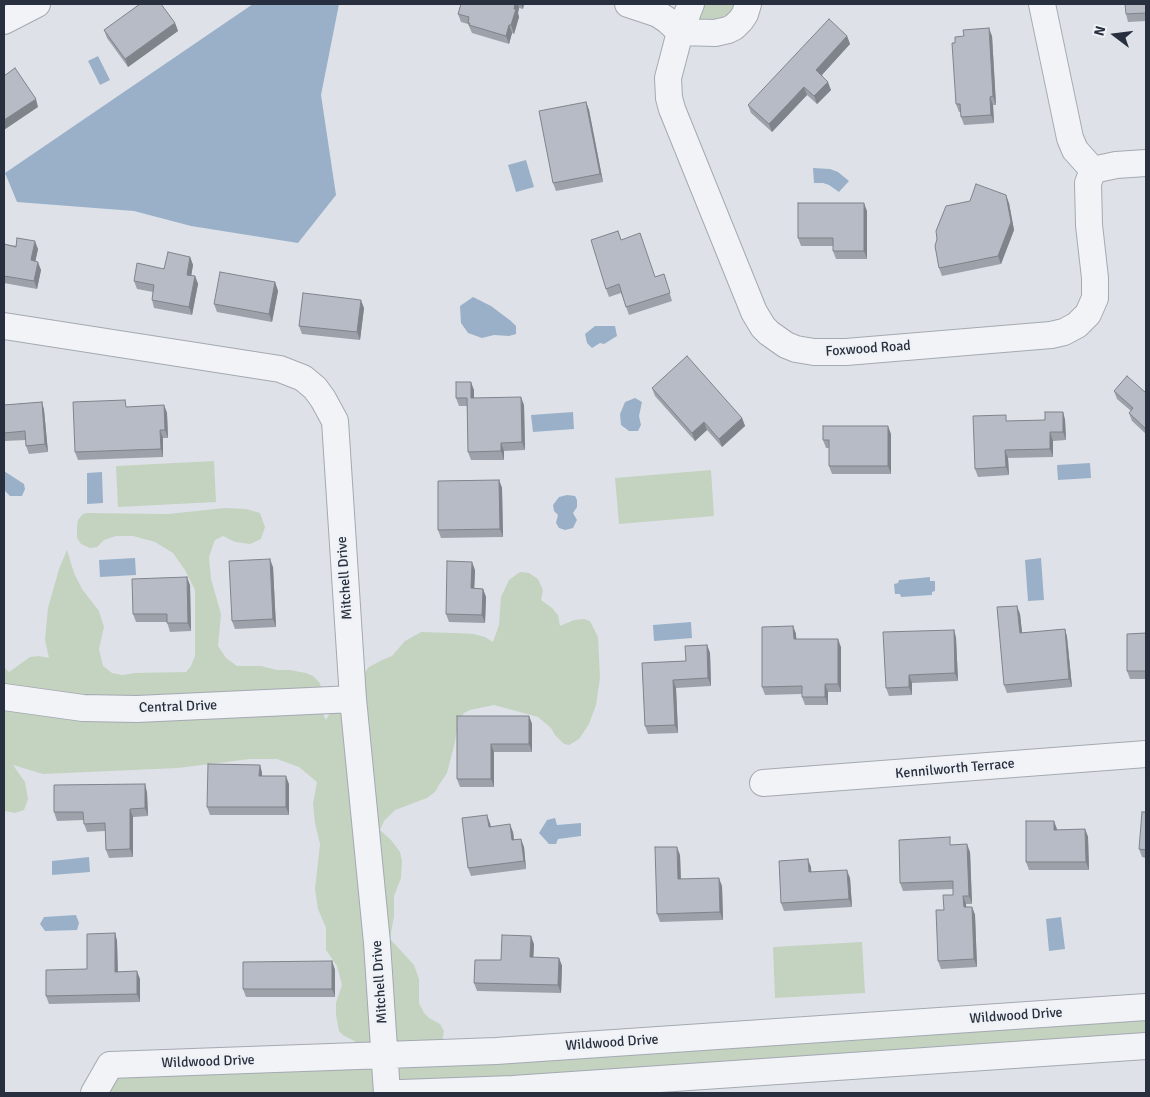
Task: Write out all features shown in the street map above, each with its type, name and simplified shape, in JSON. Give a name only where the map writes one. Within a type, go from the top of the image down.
[{"type":"street","points":[[4,21],[37,4]]},
{"type":"street","points":[[628,4],[658,14],[680,32],[708,33],[728,30],[734,27],[745,14],[748,4]]},
{"type":"street","name":"Foxwood Road","points":[[691,4],[680,32],[668,78],[669,98],[672,109],[754,312],[769,333],[796,349],[814,352],[846,352],[1051,335],[1064,332],[1077,325],[1088,314],[1094,298],[1095,278],[1089,225],[1088,183],[1093,170]]},
{"type":"street","points":[[1042,4],[1070,138],[1075,150],[1093,170],[1116,165],[1146,163]]},
{"type":"street","name":"Mitchell Drive","points":[[4,326],[280,369],[302,378],[315,388],[335,421],[353,699],[377,943],[387,1093]]},
{"type":"street","name":"Central Drive","points":[[4,698],[83,708],[137,709],[353,699]]},
{"type":"street","name":"Kennilworth Terrace","points":[[764,783],[1146,754]]},
{"type":"street","name":"Wildwood Drive","points":[[94,1093],[110,1065],[496,1051],[1146,1007]]},
{"type":"street","points":[[402,1093],[513,1090],[1146,1046]]},
{"type":"green space","points":[[699,4],[745,4],[742,11],[702,27],[699,17]]},
{"type":"green space","points":[[214,461],[216,502],[118,507],[116,466]]},
{"type":"green space","points":[[711,470],[714,516],[619,524],[615,478]]},
{"type":"green space","points":[[225,508],[246,509],[260,513],[265,527],[261,539],[250,544],[235,542],[223,536],[215,540],[213,545],[209,557],[211,579],[221,614],[218,646],[226,658],[237,666],[261,666],[306,673],[313,676],[320,683],[323,696],[323,714],[326,720],[334,706],[369,667],[392,656],[405,641],[421,632],[474,634],[485,637],[493,642],[499,625],[501,597],[509,580],[520,572],[529,573],[538,579],[543,590],[541,600],[558,615],[560,626],[574,620],[584,619],[590,621],[598,637],[600,678],[596,705],[589,724],[579,739],[569,745],[564,744],[551,728],[538,717],[494,705],[470,710],[464,713],[458,722],[447,773],[435,792],[427,798],[395,810],[384,821],[380,830],[400,852],[402,861],[401,878],[394,896],[394,916],[390,939],[414,965],[419,979],[419,1003],[429,1018],[440,1024],[444,1031],[442,1041],[377,1048],[356,1042],[339,1031],[336,1003],[342,985],[337,966],[326,950],[326,928],[318,909],[315,889],[320,844],[313,804],[317,782],[299,767],[277,759],[250,759],[178,768],[43,774],[13,765],[25,782],[28,799],[24,810],[15,813],[4,811],[4,667],[9,672],[30,657],[49,658],[45,640],[48,608],[59,569],[67,550],[74,573],[82,589],[99,611],[104,627],[99,649],[103,666],[112,673],[122,675],[186,672],[195,656],[195,590],[185,570],[173,553],[155,542],[133,536],[116,536],[104,540],[97,547],[90,548],[81,544],[77,538],[78,520],[86,513],[168,514]]},
{"type":"green space","points":[[862,942],[865,993],[775,998],[773,947]]},
{"type":"green space","points":[[1146,1007],[1146,1046],[401,1093],[94,1093],[110,1065]]},
{"type":"water","points":[[253,4],[339,4],[321,95],[336,195],[298,243],[191,226],[134,211],[17,202],[5,173]]},
{"type":"water","points":[[98,56],[110,80],[100,85],[88,61]]},
{"type":"water","points":[[526,160],[534,187],[516,192],[508,165]]},
{"type":"water","points":[[813,168],[830,169],[838,172],[849,181],[839,192],[829,185],[814,183]]},
{"type":"water","points":[[473,297],[491,306],[511,321],[516,326],[516,334],[509,336],[494,335],[482,338],[468,333],[461,323],[460,306]]},
{"type":"water","points":[[595,326],[615,326],[617,336],[604,344],[600,343],[592,348],[587,343],[585,334]]},
{"type":"water","points":[[635,398],[642,402],[639,416],[641,425],[638,431],[629,431],[621,425],[620,414],[625,402]]},
{"type":"water","points":[[573,412],[574,429],[533,432],[531,415]]},
{"type":"water","points":[[1090,463],[1091,478],[1058,480],[1057,465]]},
{"type":"water","points":[[4,471],[24,484],[25,489],[22,496],[10,496],[4,490]]},
{"type":"water","points":[[102,472],[103,503],[87,504],[87,473]]},
{"type":"water","points":[[575,496],[577,500],[577,507],[573,513],[577,520],[573,528],[565,530],[559,528],[556,523],[558,515],[554,511],[553,505],[559,497]]},
{"type":"water","points":[[135,558],[136,575],[100,577],[99,560]]},
{"type":"water","points":[[1041,558],[1044,600],[1028,601],[1025,560]]},
{"type":"water","points":[[930,577],[930,581],[935,581],[935,591],[932,592],[932,595],[901,597],[900,594],[895,594],[894,584],[898,583],[899,580]]},
{"type":"water","points":[[691,622],[692,638],[654,641],[653,625]]},
{"type":"water","points":[[555,818],[557,825],[581,823],[581,836],[558,839],[556,844],[549,844],[539,833],[547,820]]},
{"type":"water","points":[[89,857],[90,872],[52,875],[52,861]]},
{"type":"water","points":[[76,915],[79,923],[77,930],[45,931],[40,924],[44,917]]},
{"type":"water","points":[[1061,917],[1065,949],[1049,951],[1046,919]]},
{"type":"building","points":[[140,4],[161,4],[175,23],[125,59],[104,30]]},
{"type":"building","points":[[461,4],[515,4],[514,9],[516,9],[506,36],[469,25],[469,17],[458,14]]},
{"type":"building","points":[[1125,4],[1146,4],[1146,13],[1126,14]]},
{"type":"building","points":[[829,19],[847,36],[816,70],[828,82],[814,96],[804,87],[769,124],[748,105]]},
{"type":"building","points":[[989,28],[993,96],[990,97],[991,115],[961,117],[960,104],[956,104],[952,43],[955,43],[955,37],[964,36],[963,30]]},
{"type":"building","points":[[15,68],[36,99],[4,120],[4,76]]},
{"type":"building","points":[[586,102],[600,174],[553,183],[539,111]]},
{"type":"building","points":[[976,184],[1006,195],[1011,222],[998,256],[939,268],[935,246],[937,239],[936,231],[946,206],[970,201]]},
{"type":"building","points":[[798,203],[864,203],[864,251],[833,251],[833,238],[798,238]]},
{"type":"building","points":[[618,231],[621,240],[640,233],[655,277],[664,274],[670,293],[626,307],[619,284],[606,289],[591,240]]},
{"type":"building","points":[[17,238],[35,241],[31,260],[38,262],[34,281],[4,276],[4,244],[16,247]]},
{"type":"building","points":[[168,252],[190,257],[187,275],[195,276],[189,307],[152,300],[154,285],[134,281],[137,263],[164,269]]},
{"type":"building","points":[[220,272],[275,282],[269,314],[214,304]]},
{"type":"building","points":[[303,293],[361,300],[357,332],[299,326]]},
{"type":"building","points":[[687,356],[742,418],[719,439],[704,422],[692,433],[652,388]]},
{"type":"building","points":[[1127,376],[1146,393],[1146,429],[1129,413],[1133,408],[1114,391]]},
{"type":"building","points":[[456,382],[471,382],[471,398],[521,397],[522,442],[501,443],[501,451],[468,452],[467,398],[456,398]]},
{"type":"building","points":[[125,400],[126,407],[164,405],[165,430],[160,430],[161,449],[75,452],[73,402]]},
{"type":"building","points":[[42,402],[45,444],[26,446],[25,431],[4,433],[4,405]]},
{"type":"building","points":[[1045,412],[1063,412],[1063,432],[1050,432],[1050,449],[1005,450],[1006,467],[975,469],[973,416],[1006,415],[1006,421],[1045,420]]},
{"type":"building","points":[[823,426],[888,426],[888,466],[829,466],[829,440],[823,440]]},
{"type":"building","points":[[499,480],[500,529],[438,530],[438,481]]},
{"type":"building","points":[[270,559],[273,619],[232,621],[229,561]]},
{"type":"building","points":[[447,561],[472,562],[471,588],[483,589],[482,615],[446,614]]},
{"type":"building","points":[[187,577],[188,623],[167,623],[167,614],[133,614],[132,579]]},
{"type":"building","points":[[1017,606],[1020,633],[1065,629],[1069,679],[1004,685],[997,607]]},
{"type":"building","points":[[793,626],[794,639],[838,639],[838,684],[825,684],[825,697],[802,697],[802,686],[762,687],[762,627]]},
{"type":"building","points":[[954,630],[955,673],[909,675],[909,687],[886,688],[883,632]]},
{"type":"building","points":[[1146,633],[1146,671],[1127,671],[1127,634]]},
{"type":"building","points":[[707,645],[708,678],[673,680],[675,725],[645,726],[642,663],[686,661],[685,646]]},
{"type":"building","points":[[457,716],[529,716],[529,744],[491,744],[491,779],[457,779]]},
{"type":"building","points":[[208,764],[260,765],[259,776],[286,776],[286,807],[207,807]]},
{"type":"building","points":[[145,784],[145,808],[130,809],[130,849],[106,850],[105,823],[84,824],[83,812],[54,812],[54,785]]},
{"type":"building","points":[[1142,812],[1146,812],[1146,850],[1139,849]]},
{"type":"building","points":[[487,815],[489,827],[510,824],[512,840],[521,839],[524,861],[468,868],[462,818]]},
{"type":"building","points":[[1026,821],[1054,821],[1054,830],[1085,829],[1086,862],[1026,862]]},
{"type":"building","points":[[950,837],[950,845],[967,844],[969,896],[963,896],[964,907],[972,907],[974,959],[938,961],[936,910],[944,910],[943,895],[953,895],[953,881],[900,883],[899,840]]},
{"type":"building","points":[[655,847],[677,847],[678,879],[719,878],[720,912],[657,914]]},
{"type":"building","points":[[808,859],[809,872],[847,870],[849,899],[781,903],[779,861]]},
{"type":"building","points":[[115,933],[115,972],[137,971],[137,994],[46,996],[46,970],[87,969],[87,934]]},
{"type":"building","points":[[502,935],[531,936],[530,957],[559,958],[558,985],[474,983],[475,960],[501,960]]},
{"type":"building","points":[[332,961],[332,989],[243,989],[243,962]]}]
